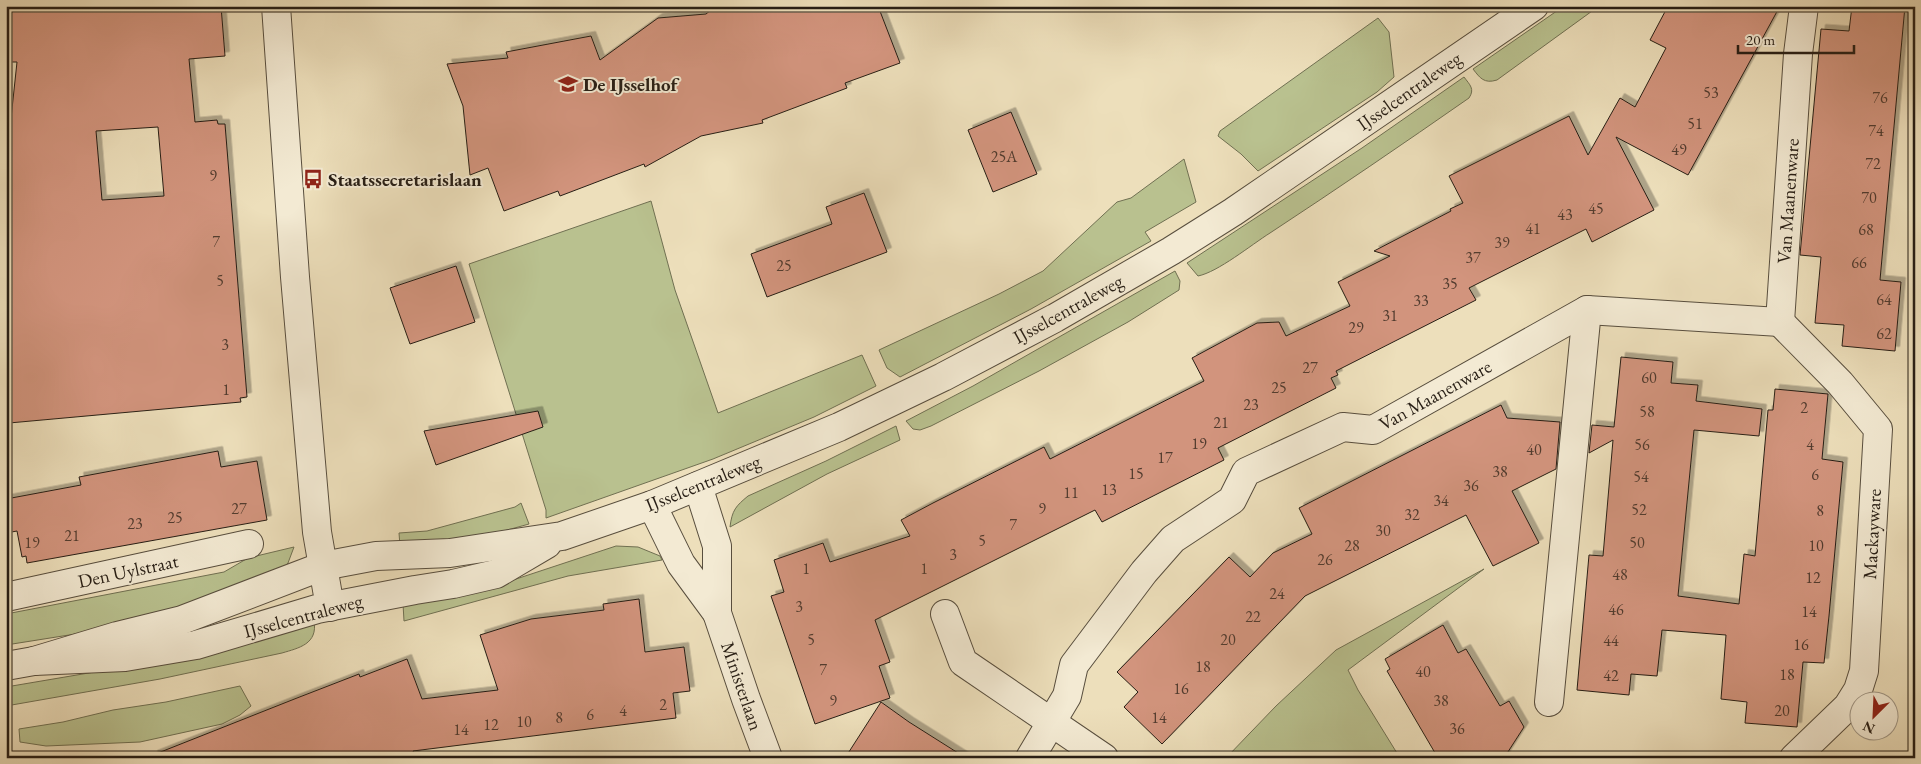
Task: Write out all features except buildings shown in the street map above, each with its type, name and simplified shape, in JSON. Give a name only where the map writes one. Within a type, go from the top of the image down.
[{"type":"street","points":[[276,6],[295,277],[317,532],[330,607]]},
{"type":"street","name":"IJsselcentraleweg","points":[[6,666],[34,661],[117,636],[182,620],[324,566],[376,556],[450,553],[562,536],[652,505],[848,423],[943,377],[1055,318],[1171,250],[1233,212],[1534,6]]},
{"type":"street","name":"Van Maanenware","points":[[1780,322],[1798,54],[1804,6]]},
{"type":"street","points":[[1549,702],[1587,310],[1780,322]]},
{"type":"street","name":"Van Maanenware","points":[[1030,758],[1067,696],[1074,665],[1144,572],[1173,539],[1232,500],[1246,472],[1343,427],[1373,430],[1587,310]]},
{"type":"street","name":"Mackayware","points":[[1780,322],[1840,383],[1878,429],[1864,671],[1858,690],[1848,706],[1794,758]]},
{"type":"street","name":"Ministerlaan","points":[[698,486],[716,546],[717,613]]},
{"type":"street","name":"Ministerlaan","points":[[652,505],[681,564],[717,613],[768,758]]},
{"type":"street","name":"IJsselcentraleweg","points":[[34,661],[125,657],[196,645],[330,607],[496,574],[562,536]]},
{"type":"street","name":"Den Uylstraat","points":[[6,597],[249,544]]},
{"type":"street","points":[[945,614],[963,662],[1104,758]]},
{"type":"green space","points":[[1564,6],[1599,6],[1497,80],[1486,81],[1473,69]]},
{"type":"green space","points":[[1378,18],[1389,32],[1394,77],[1377,92],[1258,171],[1241,154],[1218,136],[1220,131]]},
{"type":"green space","points":[[1464,77],[1472,90],[1469,98],[1370,166],[1215,269],[1198,276],[1187,263],[1362,148]]},
{"type":"green space","points":[[1184,159],[1196,202],[1145,232],[1151,241],[1031,309],[900,377],[887,368],[879,350],[999,294],[1043,271],[1117,202],[1131,198]]},
{"type":"green space","points":[[651,201],[675,290],[718,413],[862,355],[876,386],[814,417],[713,459],[546,518],[546,510],[469,264]]},
{"type":"green space","points":[[1175,271],[1180,281],[1179,290],[1128,322],[1039,371],[931,426],[920,430],[913,429],[906,421],[973,386]]},
{"type":"green space","points":[[896,426],[900,440],[827,474],[730,527],[735,509],[748,496],[826,461]]},
{"type":"green space","points":[[521,503],[529,524],[482,537],[400,546],[399,533],[427,531],[515,507]]},
{"type":"green space","points":[[616,546],[638,547],[660,556],[662,560],[568,576],[404,621],[403,604],[501,584]]},
{"type":"green space","points":[[294,547],[288,563],[278,574],[249,590],[88,632],[6,645],[6,614],[224,572],[248,558]]},
{"type":"green space","points":[[1484,569],[1348,670],[1358,690],[1400,758],[1226,758],[1276,706],[1336,650]]},
{"type":"green space","points":[[314,621],[313,635],[306,644],[282,653],[160,679],[6,706],[6,687],[124,667]]},
{"type":"green space","points":[[240,686],[251,706],[240,715],[222,724],[140,742],[46,746],[20,742],[19,729],[63,722],[113,710],[166,702]]},
{"type":"place","name":"De IJsselhof","points":[[568,84]]},
{"type":"place","name":"Staatssecretarislaan","points":[[313,179]]}]
